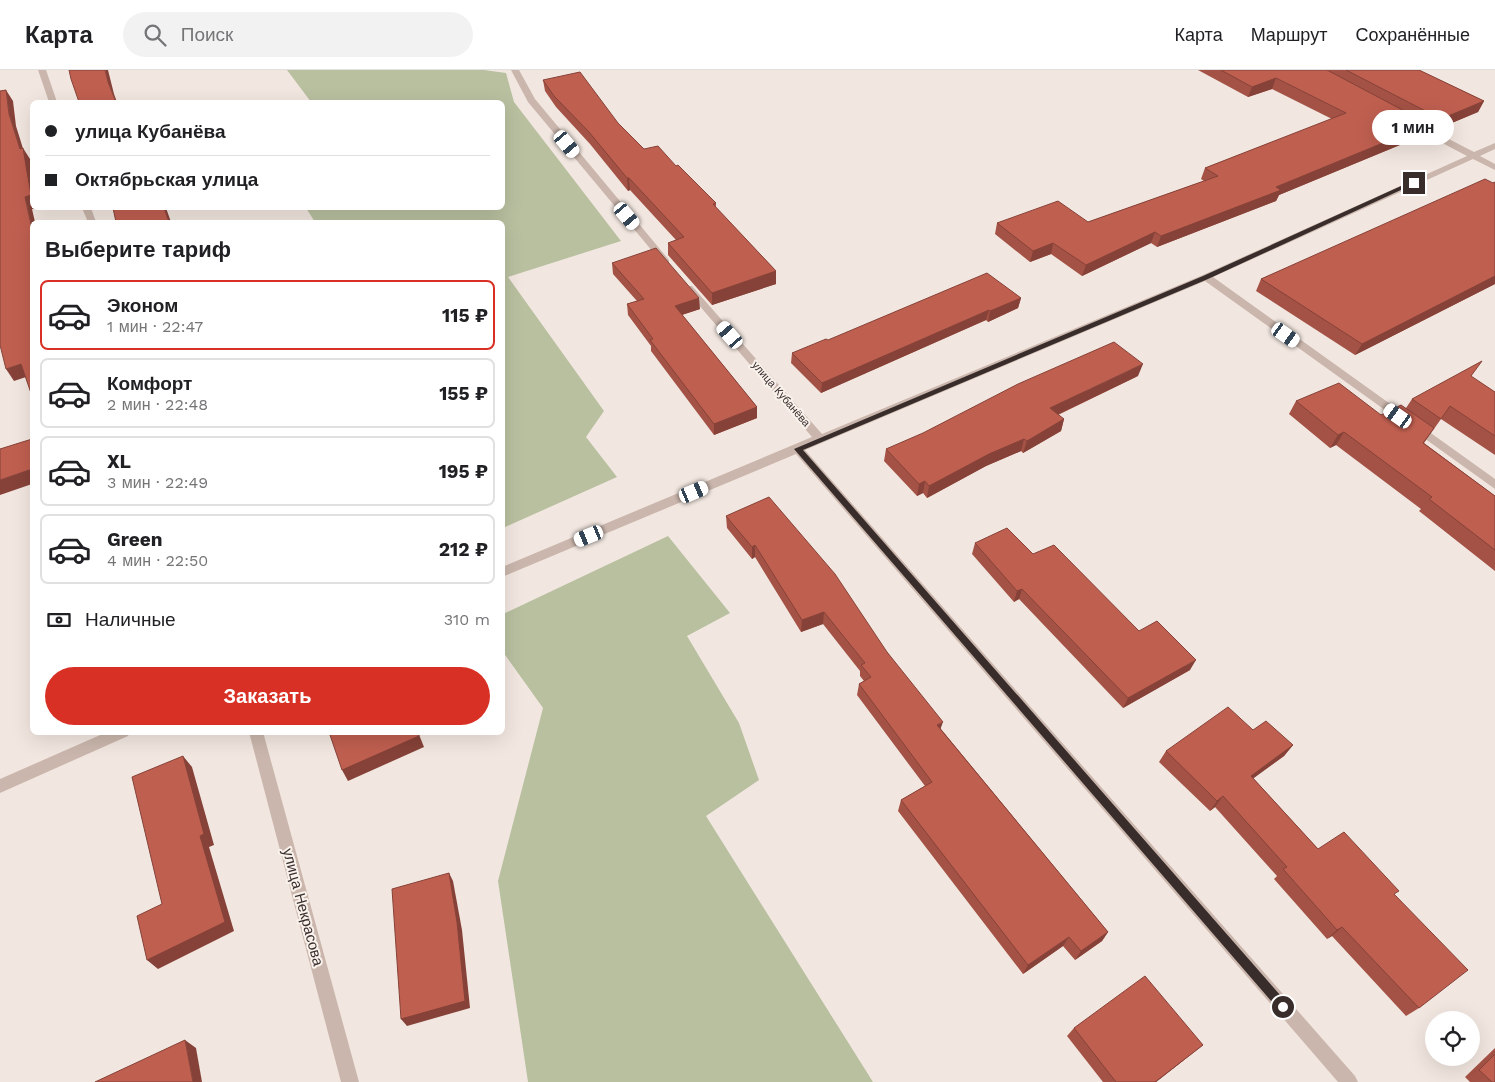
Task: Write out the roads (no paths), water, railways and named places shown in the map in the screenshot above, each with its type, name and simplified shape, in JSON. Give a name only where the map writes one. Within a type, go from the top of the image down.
[{"type":"street","points":[[42,70],[52,100]]},
{"type":"street","points":[[515,70],[531,100],[671,268]]},
{"type":"street","points":[[1405,120],[1495,167]]},
{"type":"street","points":[[505,571],[1206,277],[1495,146]]},
{"type":"street","points":[[1206,277],[1495,485]]},
{"type":"street","name":"улица Кубанёва","points":[[684,283],[820,439]]},
{"type":"street","points":[[798,449],[1348,1082]]},
{"type":"street","points":[[0,786],[116,735]]},
{"type":"street","name":"улица Некрасова","points":[[257,735],[350,1082]]}]
